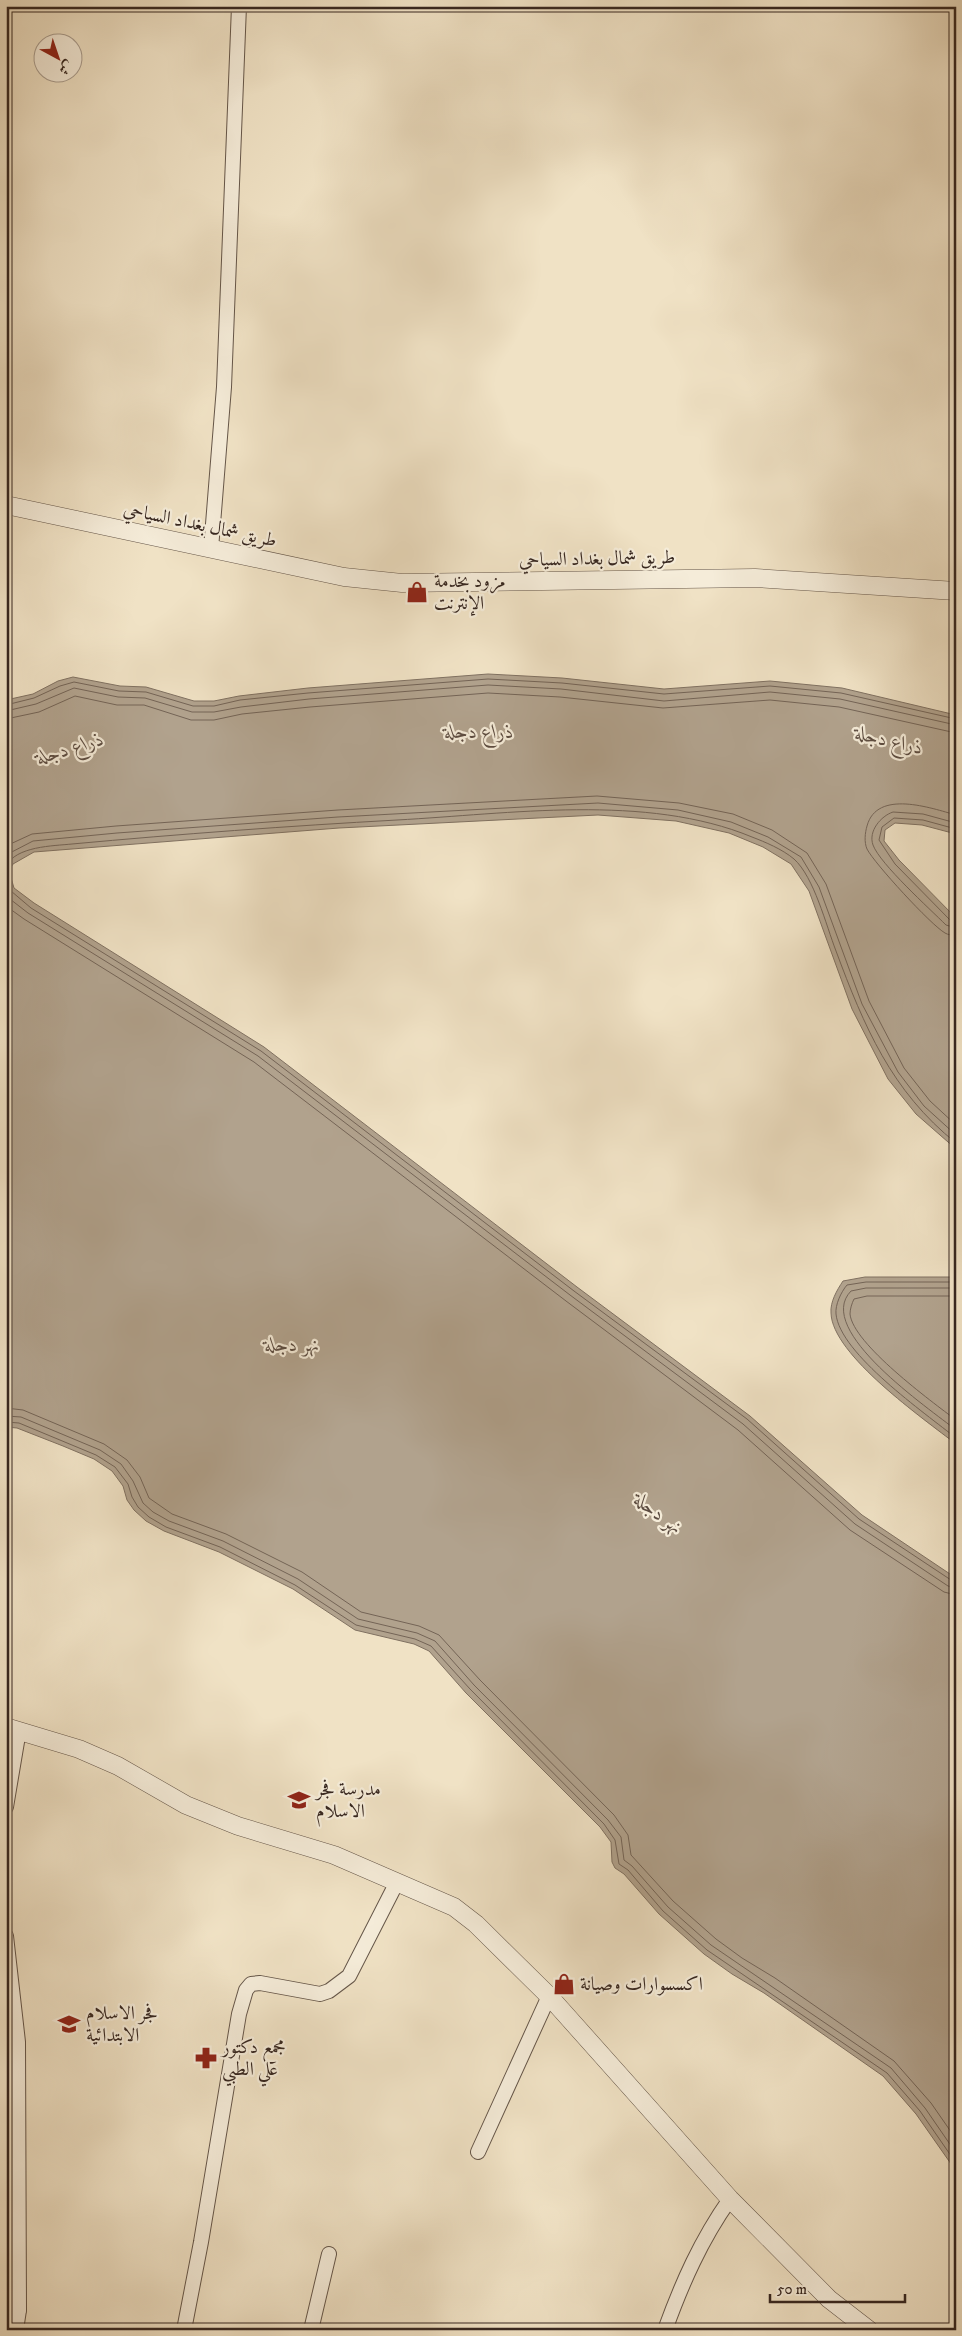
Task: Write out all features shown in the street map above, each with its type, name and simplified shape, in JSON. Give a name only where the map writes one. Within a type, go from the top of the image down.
[{"type":"street","points":[[211,549],[224,387],[239,6]]},
{"type":"street","name":"طريق شمال بغداد السياحي","points":[[6,505],[344,577],[402,583],[756,578],[956,590]]},
{"type":"street","points":[[6,1807],[12,1729],[79,1749],[118,1766],[186,1805],[238,1826],[334,1855],[454,1907],[476,1924],[549,1996],[730,2199],[830,2300],[869,2330]]},
{"type":"street","points":[[184,2330],[201,2242],[239,2014],[246,1990],[251,1984],[260,1984],[320,1994],[340,1983],[349,1976],[397,1882]]},
{"type":"street","points":[[6,1936],[18,2042],[12,2309],[16,2330]]},
{"type":"street","points":[[478,2152],[549,1996]]},
{"type":"street","points":[[665,2330],[686,2273],[709,2228],[730,2199]]},
{"type":"street","points":[[311,2330],[329,2254]]},
{"type":"water","name":"نهر دجلة","points":[[488,674],[562,678],[664,689],[770,681],[842,688],[956,715],[956,834],[922,825],[895,823],[885,830],[884,841],[899,860],[956,918],[956,1149],[916,1114],[888,1079],[852,1009],[809,891],[791,864],[763,847],[729,833],[676,821],[598,815],[339,828],[34,852],[13,864],[9,871],[14,888],[34,903],[264,1047],[577,1287],[750,1416],[862,1515],[956,1578],[956,2171],[916,2114],[883,2076],[764,1993],[732,1974],[704,1954],[659,1914],[624,1874],[615,1868],[612,1862],[611,1842],[600,1827],[466,1693],[429,1651],[414,1644],[355,1630],[293,1589],[219,1552],[164,1531],[146,1521],[134,1510],[127,1500],[123,1486],[112,1471],[94,1459],[17,1428],[6,1427],[6,700],[33,694],[58,681],[73,677],[120,686],[146,687],[194,701],[214,701],[239,696],[308,688]]},
{"type":"water","points":[[865,1277],[956,1277],[956,1444],[882,1385],[846,1348],[835,1330],[831,1309],[838,1288],[843,1281]]},
{"type":"place","name":"مزود بخدمة الإنترنت","points":[[417,592]]},
{"type":"place","name":"مدرسة فجر الاسلام","points":[[299,1800]]},
{"type":"place","name":"اكسسوارات وصيانة","points":[[564,1984]]},
{"type":"place","name":"فجر الاسلام الابتدائية","points":[[69,2024]]},
{"type":"place","name":"مجمع دكتور علي الطبي","points":[[206,2058]]},
{"type":"water label","name":"ذراع دجلة","points":[[479,732]]},
{"type":"water label","name":"ذراع دجلة","points":[[889,741]]},
{"type":"water label","name":"ذراع دجلة","points":[[70,749]]}]
